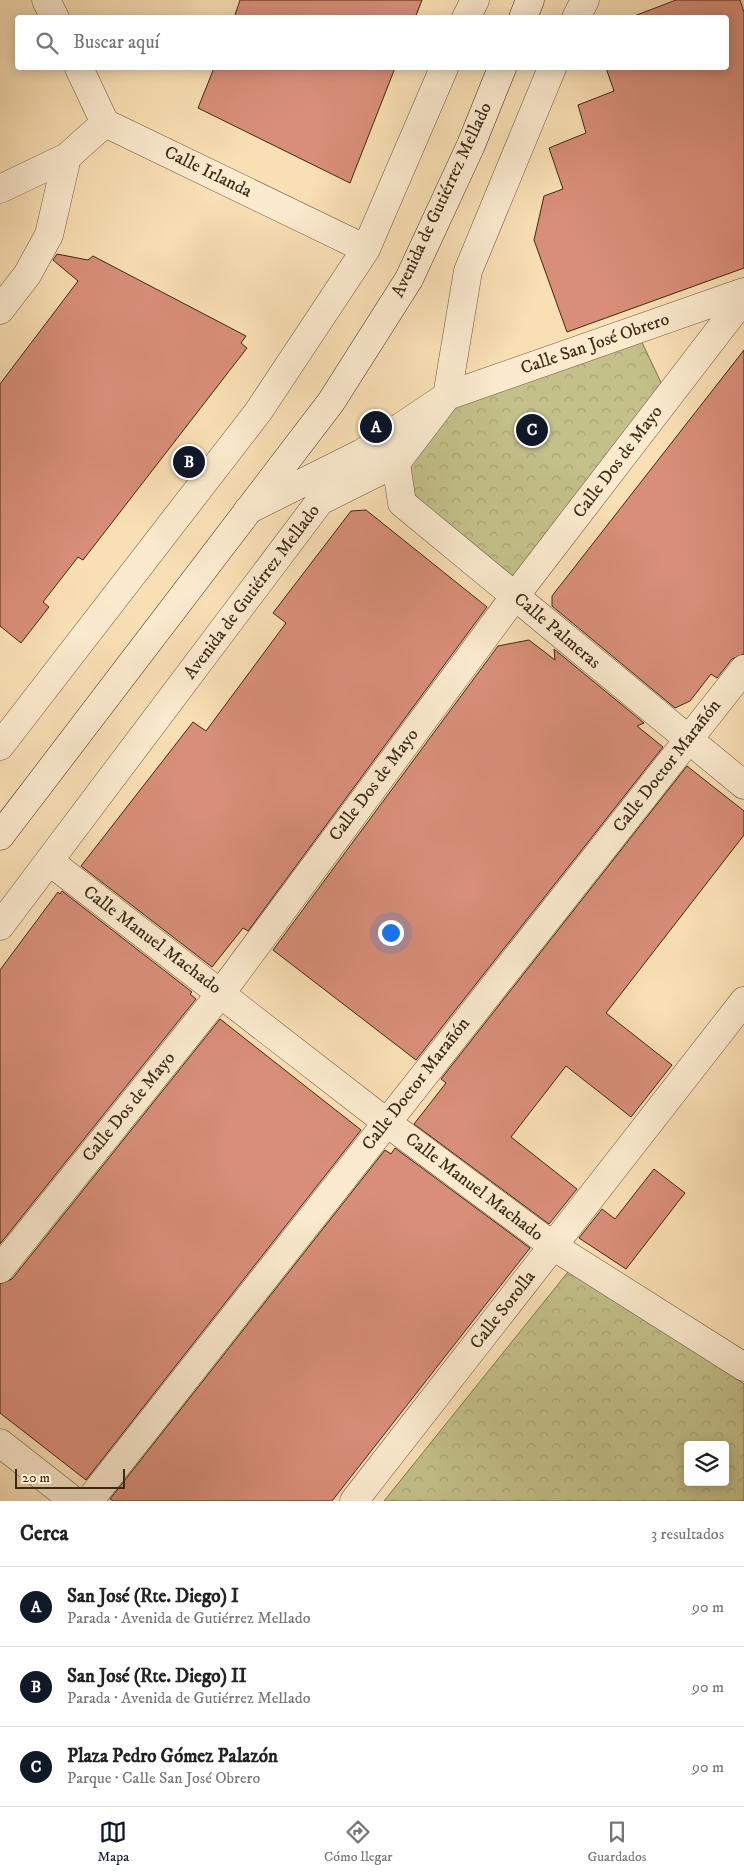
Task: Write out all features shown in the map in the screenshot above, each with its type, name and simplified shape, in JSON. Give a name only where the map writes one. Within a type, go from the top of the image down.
[{"type":"street","points":[[46,0],[54,15]]},
{"type":"street","points":[[467,15],[474,0]]},
{"type":"street","points":[[524,15],[530,0]]},
{"type":"street","points":[[578,15],[585,0]]},
{"type":"street","points":[[0,189],[67,157],[105,123],[80,70]]},
{"type":"street","points":[[0,746],[258,412],[366,249],[443,70]]},
{"type":"street","name":"Avenida de Gutiérrez Mellado","points":[[0,836],[331,402],[409,280],[471,145],[501,70]]},
{"type":"street","name":"Avenida de Gutiérrez Mellado","points":[[0,926],[320,501],[396,463],[447,396],[468,272],[551,70]]},
{"type":"street","name":"Calle Irlanda","points":[[105,123],[366,249]]},
{"type":"street","points":[[0,310],[27,274],[49,235],[67,157]]},
{"type":"street","name":"Calle San José Obrero","points":[[248,510],[362,453],[447,396],[744,292]]},
{"type":"street","name":"Calle Dos de Mayo","points":[[0,1269],[221,993],[515,596],[744,298]]},
{"type":"street","name":"Calle Palmeras","points":[[396,463],[402,503],[744,785]]},
{"type":"street","name":"Calle Doctor Marañón","points":[[89,1501],[744,668]]},
{"type":"street","name":"Calle Manuel Machado","points":[[49,861],[386,1122],[553,1246],[744,1367]]},
{"type":"street","name":"Calle Sorolla","points":[[354,1501],[744,1001]]},
{"type":"street","points":[[0,1443],[74,1501]]},
{"type":"green space","points":[[636,330],[668,397],[515,596],[402,503],[396,463],[447,396]]},
{"type":"green space","points":[[576,1262],[744,1384],[744,1501],[384,1501]]},
{"type":"building","points":[[240,0],[422,0],[416,15],[235,15]]},
{"type":"building","points":[[676,0],[740,0],[744,12],[744,268],[567,332],[534,240],[544,196],[563,189],[549,148],[586,133],[578,105],[614,91],[607,70],[729,70],[729,15],[637,15]]},
{"type":"building","points":[[213,70],[394,70],[350,183],[198,108]]},
{"type":"building","points":[[57,254],[88,260],[93,256],[246,336],[241,343],[247,348],[83,560],[78,557],[43,602],[49,607],[21,643],[0,626],[0,384],[78,281],[53,260]]},
{"type":"building","points":[[744,350],[744,654],[732,659],[717,678],[711,674],[690,701],[675,708],[552,606],[552,596]]},
{"type":"building","points":[[366,510],[487,607],[248,931],[243,928],[212,967],[81,866],[193,722],[206,731],[286,623],[273,613],[351,511]]},
{"type":"building","points":[[529,640],[555,660],[554,649],[644,723],[637,726],[663,747],[416,1060],[273,950],[498,646]]},
{"type":"building","points":[[687,766],[744,811],[744,835],[606,1013],[672,1065],[631,1117],[566,1066],[511,1137],[577,1189],[549,1224],[414,1124],[446,1083],[441,1079]]},
{"type":"building","points":[[62,891],[192,992],[190,994],[196,999],[0,1244],[0,970],[58,892],[60,894]]},
{"type":"building","points":[[220,1019],[361,1130],[86,1480],[0,1413],[0,1284],[12,1279]]},
{"type":"building","points":[[395,1148],[530,1248],[332,1501],[113,1501],[110,1499],[385,1150],[391,1154]]},
{"type":"building","points":[[654,1169],[685,1193],[626,1269],[579,1238],[602,1209],[615,1219]]},
{"type":"place","name":"San José (Rte. Diego) I","points":[[376,427]]},
{"type":"place","name":"Plaza Pedro Gómez Palazón","points":[[532,430]]},
{"type":"place","name":"San José (Rte. Diego) II","points":[[189,462]]}]
